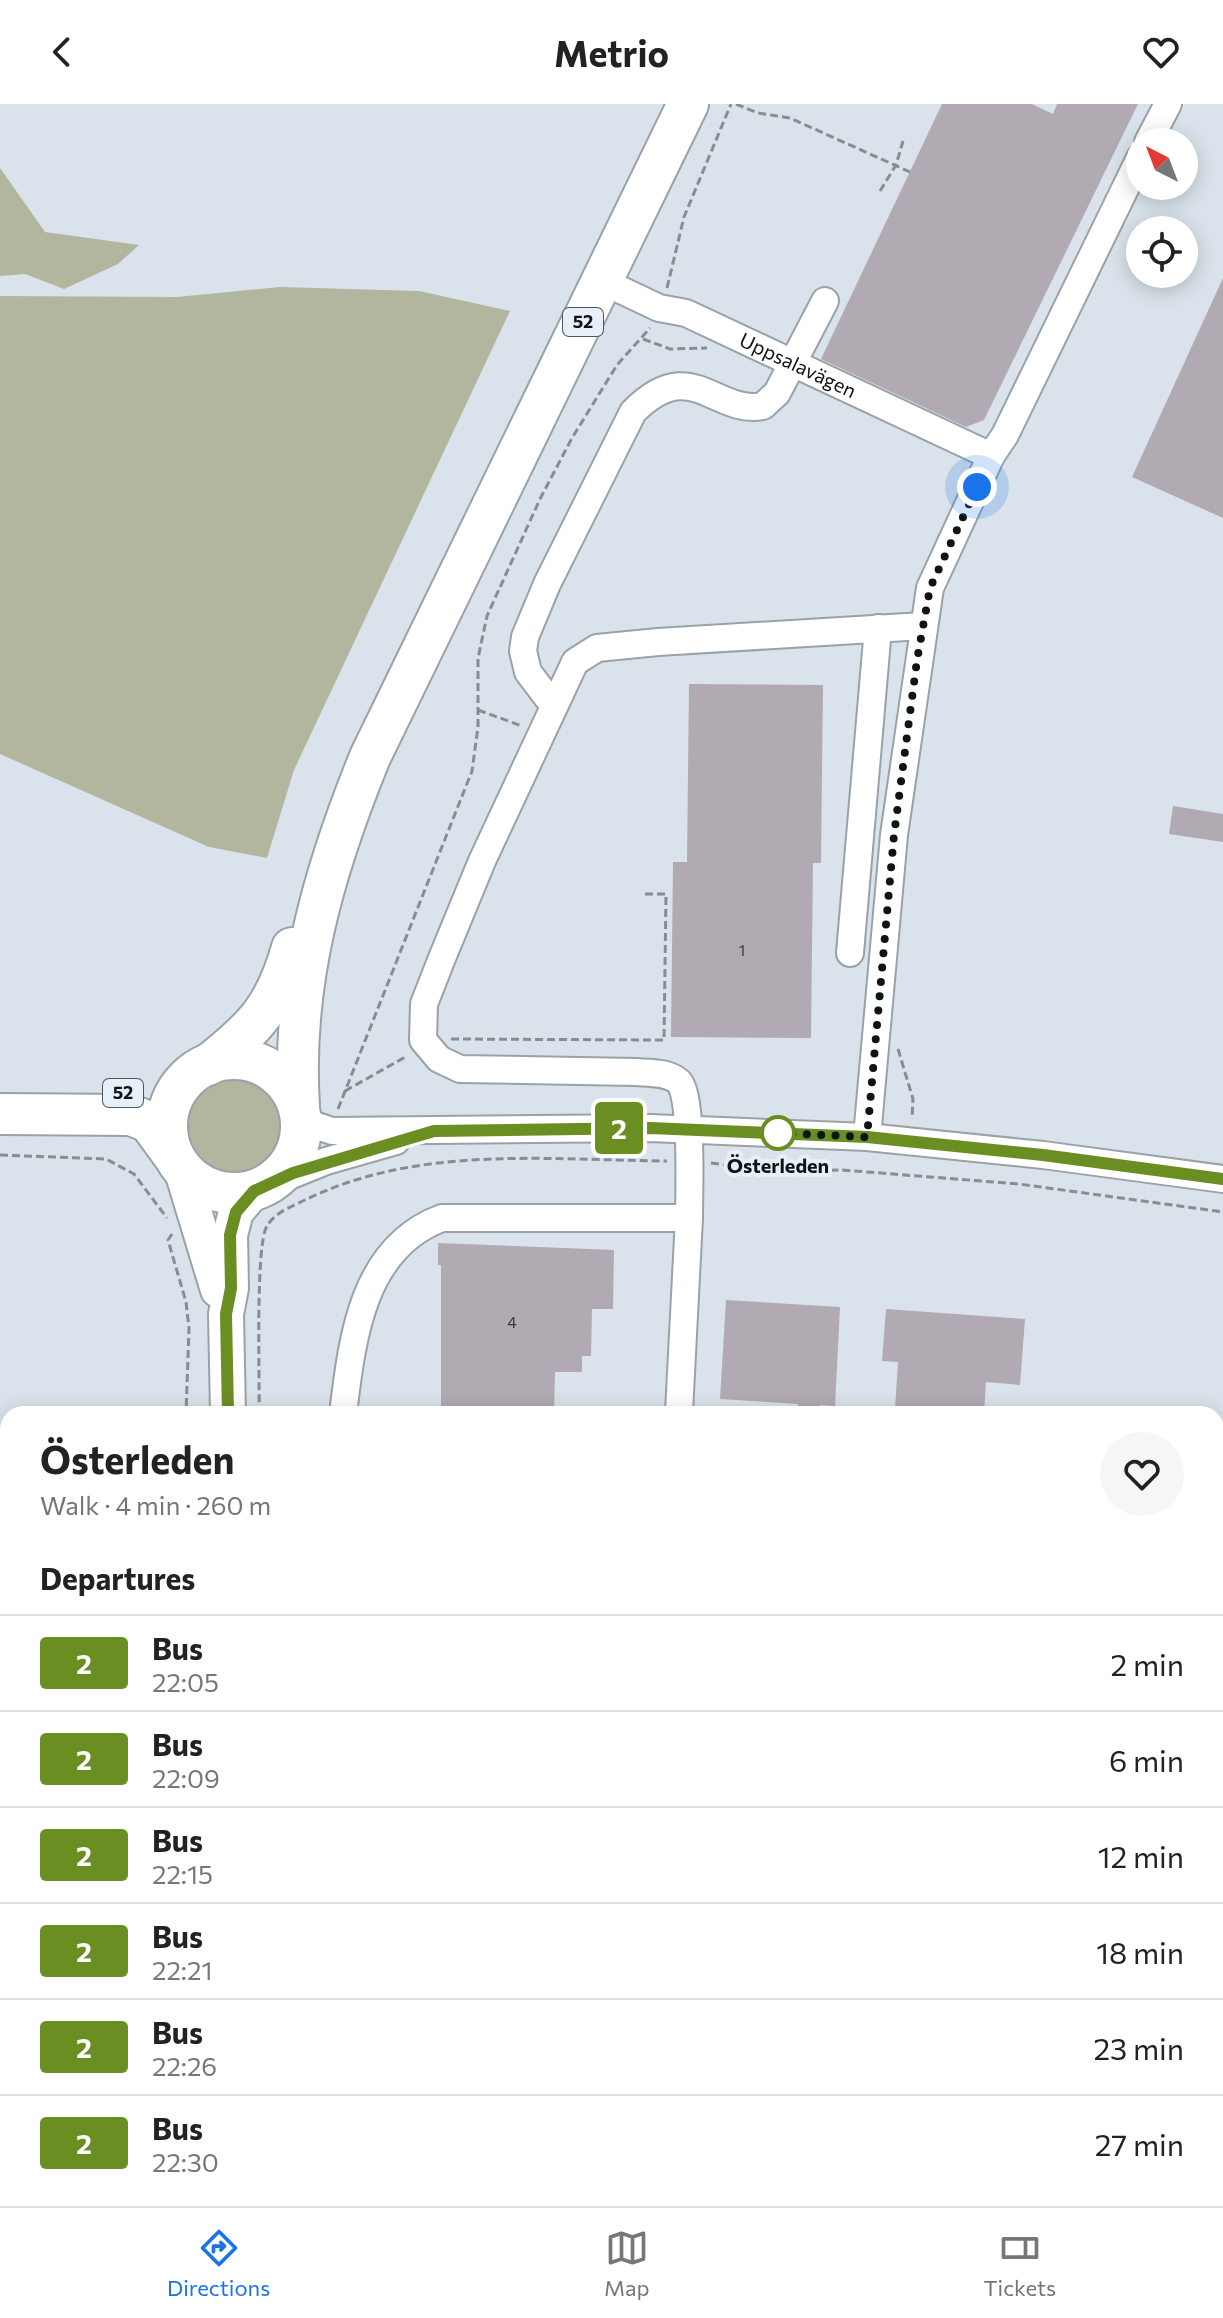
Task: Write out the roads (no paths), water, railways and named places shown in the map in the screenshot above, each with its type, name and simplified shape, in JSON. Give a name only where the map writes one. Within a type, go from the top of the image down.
[{"type":"highway","name":"52","points":[[0,1114],[139,1117],[159,1132],[178,1164],[191,1178],[218,1192],[261,1188],[278,1178],[295,1157],[302,1131],[296,1063],[306,957],[321,892],[343,824],[370,757],[592,276],[663,104]]},
{"type":"highway","name":"52","points":[[178,1164],[169,1144],[167,1117],[176,1092],[254,1028],[277,988],[335,807],[372,711],[592,276],[688,104]]},
{"type":"highway","name":"52","points":[[53,1113],[237,1059],[260,1064],[288,1085],[300,1109]]},
{"type":"main road","points":[[178,1164],[226,1314]]},
{"type":"main road","points":[[228,1406],[226,1314],[231,1288],[232,1223],[236,1212],[261,1188]]},
{"type":"street","points":[[1155,128],[1168,104]]},
{"type":"street","points":[[867,1137],[894,835],[930,588],[991,456],[1005,435],[1126,187]]},
{"type":"street","name":"Uppsalavägen","points":[[592,276],[659,308],[686,313],[991,456]]},
{"type":"street","points":[[553,705],[528,672],[523,651],[525,637],[547,584],[633,412],[653,394],[687,386],[747,406],[763,406],[777,393],[825,301]]},
{"type":"street","points":[[679,1406],[689,1218],[686,1130],[689,1100],[685,1088],[665,1074],[460,1069],[439,1059],[426,1045],[422,1028],[424,1004],[482,861],[575,662],[597,648],[743,634],[923,626]]},
{"type":"street","points":[[850,953],[878,628]]},
{"type":"street","points":[[873,691],[912,695]]},
{"type":"street","points":[[861,829],[894,835]]},
{"type":"street","points":[[300,1109],[314,1125],[332,1131],[686,1130],[867,1137],[1223,1179]]},
{"type":"street","points":[[261,1188],[326,1161],[434,1131]]},
{"type":"street","points":[[344,1406],[354,1329],[372,1283],[392,1254],[425,1224],[442,1218],[689,1218]]},
{"type":"place","name":"Österleden","points":[[778,1133]]}]
